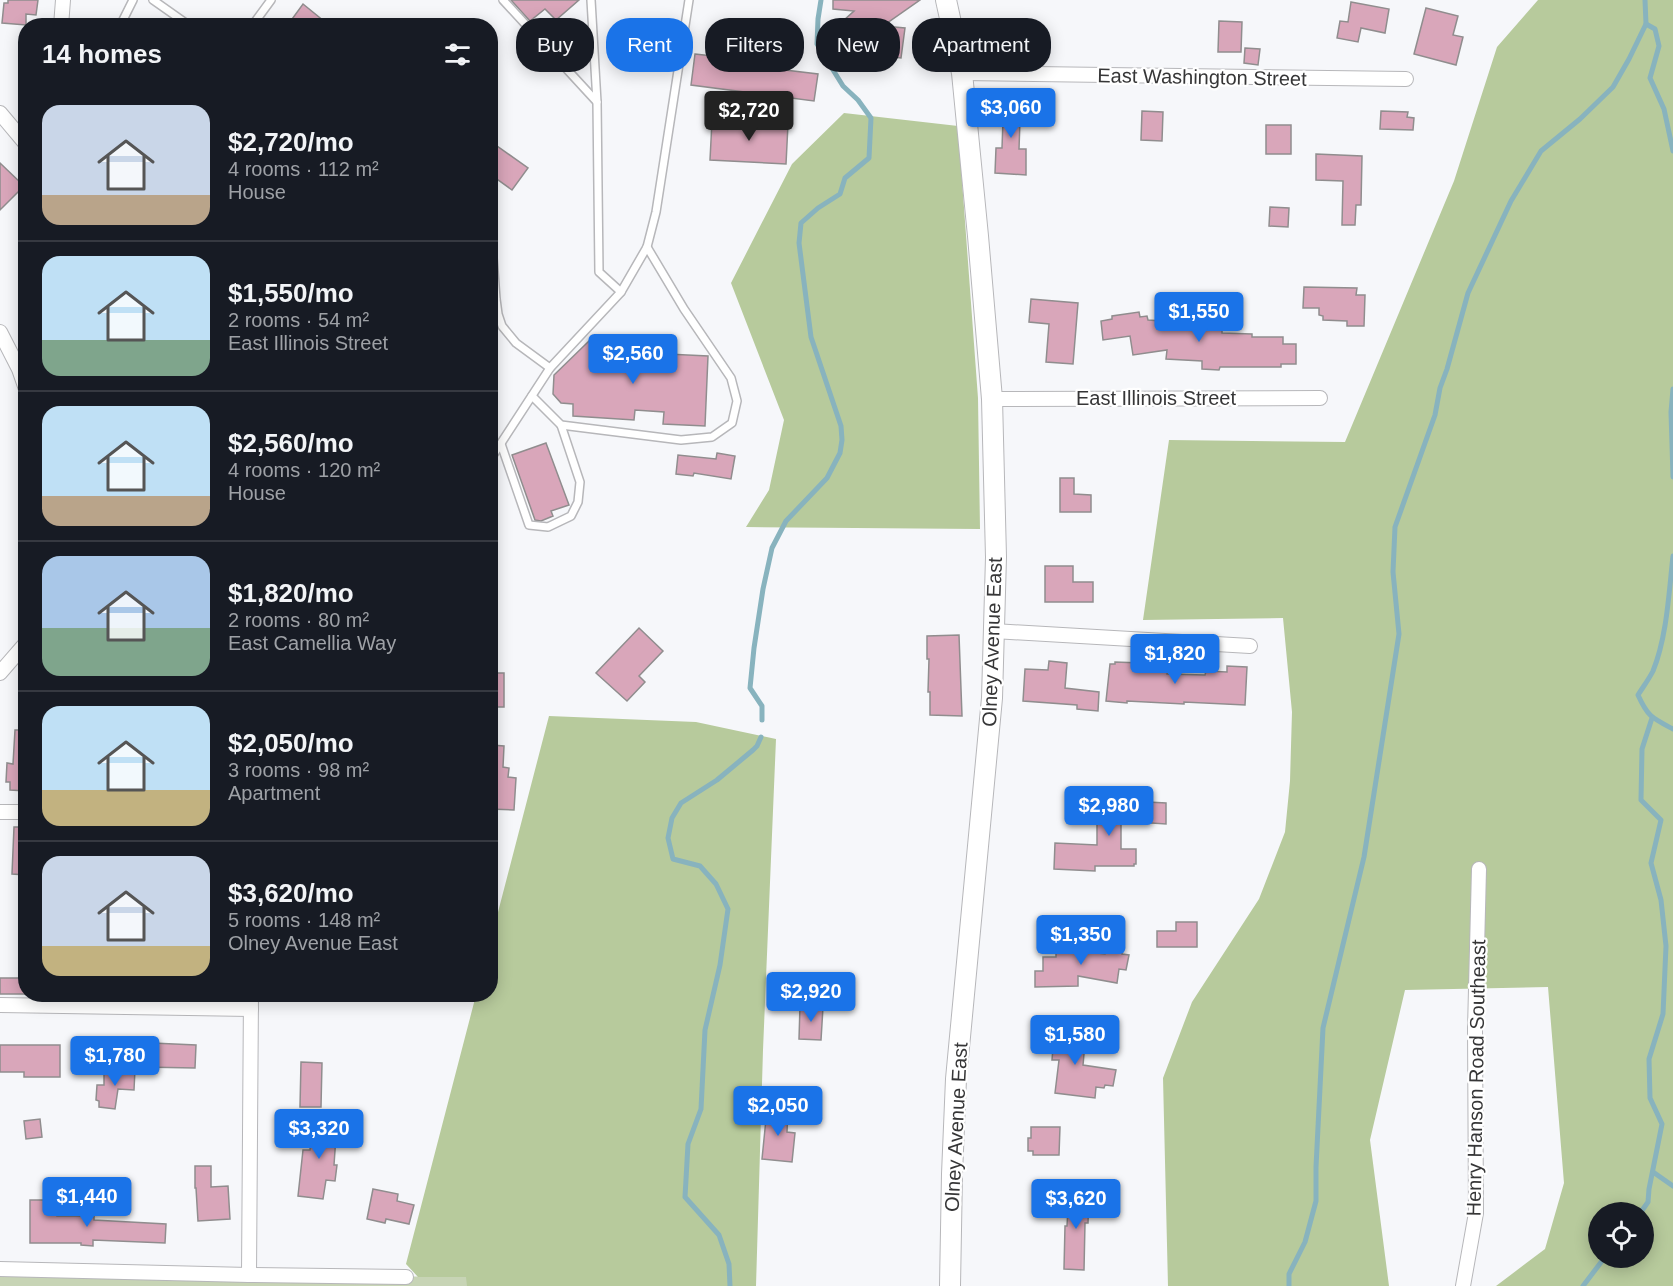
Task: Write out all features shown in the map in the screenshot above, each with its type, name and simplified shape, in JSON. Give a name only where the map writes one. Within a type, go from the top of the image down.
[{"type":"main road","name":"Olney Avenue East","points":[[946,0],[962,73],[978,236],[992,399],[996,557],[992,698],[956,1079],[950,1286]]},
{"type":"street","points":[[62,18],[63,0]]},
{"type":"street","name":"East Washington Street","points":[[962,73],[1406,80]]},
{"type":"street","points":[[0,113],[18,134]]},
{"type":"street","points":[[0,332],[18,365]]},
{"type":"street","name":"East Illinois Street","points":[[992,399],[1320,398]]},
{"type":"street","points":[[994,632],[1250,646]]},
{"type":"street","points":[[0,673],[18,652]]},
{"type":"street","points":[[0,812],[18,812]]},
{"type":"street","name":"Henry Hanson Road Southeast","points":[[1463,1286],[1476,1213],[1475,1029],[1479,869]]},
{"type":"street","points":[[0,1005],[251,1002],[249,1275]]},
{"type":"street","points":[[0,1269],[406,1276]]},
{"type":"lane","points":[[124,18],[134,0]]},
{"type":"lane","points":[[153,0],[179,18]]},
{"type":"lane","points":[[258,18],[271,0]]},
{"type":"lane","points":[[503,0],[597,102]]},
{"type":"lane","points":[[591,0],[597,102],[599,272],[621,292]]},
{"type":"lane","points":[[498,448],[550,368],[621,292],[647,247],[656,212],[689,0]]},
{"type":"lane","points":[[561,425],[681,440],[712,437],[732,423],[737,401],[731,378],[684,309],[647,247]]},
{"type":"lane","points":[[498,314],[502,326],[516,343],[550,368]]},
{"type":"lane","points":[[501,444],[529,525],[548,527],[571,516],[578,502],[580,482],[561,425],[532,396]]},
{"type":"green space","points":[[1538,0],[1673,0],[1673,1286],[1496,1286],[1545,1249],[1564,1183],[1548,987],[1405,990],[1370,1140],[1389,1286],[1168,1286],[1163,1078],[1192,1002],[1259,899],[1285,832],[1290,781],[1292,712],[1283,618],[1143,620],[1169,440],[1345,442],[1454,181],[1497,47]]},
{"type":"green space","points":[[844,113],[958,126],[978,398],[980,529],[746,527],[769,490],[784,420],[731,283],[792,164]]},
{"type":"green space","points":[[549,716],[696,722],[776,739],[756,1286],[467,1286],[466,1277],[418,1277],[406,1264],[474,1002],[498,1002],[498,912]]},
{"type":"green space","points":[[0,1269],[467,1277],[467,1286],[0,1286]]},
{"type":"building","points":[[8,0],[38,0],[36,15],[26,14],[26,18],[18,18],[18,24],[2,23],[4,3],[8,3]]},
{"type":"building","points":[[511,0],[579,0],[558,18],[554,18],[545,9],[534,18],[527,18]]},
{"type":"building","points":[[833,0],[920,0],[894,18],[846,18],[854,11],[833,9]]},
{"type":"building","points":[[1351,2],[1389,9],[1385,33],[1361,28],[1358,42],[1337,38],[1340,21],[1348,22]]},
{"type":"building","points":[[303,4],[320,18],[293,18]]},
{"type":"building","points":[[1426,8],[1458,16],[1453,35],[1463,37],[1456,65],[1414,54]]},
{"type":"building","points":[[1219,21],[1242,22],[1241,52],[1218,52]]},
{"type":"building","points":[[900,28],[905,28],[900,58]]},
{"type":"building","points":[[1245,48],[1260,49],[1258,65],[1244,63]]},
{"type":"building","points":[[695,54],[705,55],[705,72],[818,74],[814,101],[691,85]]},
{"type":"building","points":[[1004,92],[1021,92],[1019,149],[1026,149],[1026,175],[995,173],[996,148],[1002,148]]},
{"type":"building","points":[[1142,111],[1163,112],[1162,141],[1141,140]]},
{"type":"building","points":[[1381,111],[1408,112],[1407,117],[1414,118],[1413,130],[1380,129]]},
{"type":"building","points":[[712,121],[788,124],[786,164],[710,160]]},
{"type":"building","points":[[1266,125],[1291,125],[1291,154],[1266,154]]},
{"type":"building","points":[[498,147],[528,168],[512,190],[498,180]]},
{"type":"building","points":[[1316,154],[1362,156],[1361,205],[1356,205],[1355,225],[1342,225],[1343,181],[1316,180]]},
{"type":"building","points":[[0,163],[18,180],[18,192],[0,210]]},
{"type":"building","points":[[1270,207],[1289,208],[1288,227],[1269,226]]},
{"type":"building","points":[[1304,287],[1357,288],[1356,295],[1365,295],[1364,326],[1347,326],[1347,321],[1323,320],[1323,316],[1319,315],[1319,308],[1303,308]]},
{"type":"building","points":[[1031,299],[1078,303],[1073,364],[1046,362],[1049,324],[1029,322]]},
{"type":"building","points":[[1139,312],[1140,317],[1147,316],[1148,320],[1222,325],[1222,333],[1252,334],[1252,337],[1283,337],[1283,344],[1296,344],[1296,364],[1281,364],[1281,367],[1202,369],[1202,361],[1166,359],[1167,350],[1133,355],[1130,336],[1103,340],[1101,321],[1112,319],[1112,316]]},
{"type":"building","points":[[589,341],[636,345],[635,359],[666,361],[667,354],[708,356],[705,426],[663,424],[664,412],[635,410],[634,420],[573,416],[573,404],[561,403],[553,394],[554,375]]},
{"type":"building","points":[[546,443],[569,505],[551,511],[553,516],[541,521],[535,520],[512,455]]},
{"type":"building","points":[[717,453],[735,456],[731,479],[694,473],[693,476],[676,474],[678,455],[716,459]]},
{"type":"building","points":[[1060,478],[1074,478],[1074,494],[1091,495],[1091,512],[1060,512]]},
{"type":"building","points":[[1045,566],[1073,566],[1073,582],[1093,582],[1093,602],[1045,602]]},
{"type":"building","points":[[639,628],[663,651],[639,676],[645,682],[627,701],[596,673]]},
{"type":"building","points":[[959,635],[962,716],[930,715],[927,636]]},
{"type":"building","points":[[1049,661],[1067,663],[1065,688],[1099,692],[1098,711],[1077,709],[1077,705],[1023,701],[1025,669],[1048,670]]},
{"type":"building","points":[[1115,662],[1168,664],[1167,674],[1205,675],[1206,671],[1227,672],[1227,666],[1247,667],[1245,705],[1106,701],[1110,664],[1115,664]]},
{"type":"building","points":[[498,673],[504,673],[504,707],[498,707]]},
{"type":"building","points":[[15,730],[18,730],[18,790],[10,790],[10,782],[6,782],[7,763],[13,764]]},
{"type":"building","points":[[498,746],[504,746],[503,767],[509,768],[508,777],[516,778],[514,810],[498,809]]},
{"type":"building","points":[[1128,801],[1166,803],[1166,824],[1121,821],[1121,849],[1136,849],[1134,866],[1095,866],[1095,871],[1054,869],[1055,843],[1097,845],[1097,803],[1128,804]]},
{"type":"building","points":[[14,827],[18,827],[18,874],[12,874]]},
{"type":"building","points":[[1176,922],[1197,922],[1197,947],[1157,947],[1157,931],[1176,931]]},
{"type":"building","points":[[1107,943],[1123,946],[1122,954],[1129,955],[1126,970],[1119,969],[1117,983],[1078,976],[1078,986],[1035,987],[1035,971],[1043,971],[1043,957],[1056,957],[1056,946],[1082,946],[1082,951],[1105,954]]},
{"type":"building","points":[[0,978],[18,978],[18,994],[0,994]]},
{"type":"building","points":[[800,1006],[823,1007],[821,1040],[799,1039]]},
{"type":"building","points":[[1044,1030],[1080,1033],[1079,1042],[1085,1043],[1083,1065],[1116,1070],[1113,1086],[1096,1087],[1095,1098],[1055,1093],[1059,1060],[1052,1060],[1053,1048],[1042,1047]]},
{"type":"building","points":[[152,1043],[196,1045],[195,1068],[142,1067],[142,1047],[152,1047]]},
{"type":"building","points":[[0,1045],[60,1045],[60,1077],[24,1077],[24,1072],[0,1072]]},
{"type":"building","points":[[301,1062],[322,1063],[321,1107],[300,1107]]},
{"type":"building","points":[[121,1068],[135,1069],[134,1090],[118,1089],[115,1109],[99,1107],[99,1101],[96,1100],[97,1085],[104,1085],[104,1072],[121,1073]]},
{"type":"building","points":[[767,1109],[788,1110],[787,1132],[795,1133],[792,1162],[762,1159]]},
{"type":"building","points":[[40,1119],[42,1137],[26,1139],[24,1121]]},
{"type":"building","points":[[312,1120],[337,1122],[335,1181],[326,1180],[323,1199],[298,1196],[303,1150],[310,1150]]},
{"type":"building","points":[[1031,1127],[1060,1127],[1059,1155],[1033,1155],[1033,1151],[1028,1151]]},
{"type":"building","points":[[195,1166],[211,1166],[211,1187],[228,1186],[230,1219],[198,1221]]},
{"type":"building","points":[[373,1189],[398,1194],[397,1201],[414,1205],[409,1224],[386,1219],[385,1223],[367,1219]]},
{"type":"building","points":[[1069,1190],[1089,1191],[1088,1223],[1085,1223],[1084,1270],[1064,1269]]},
{"type":"building","points":[[30,1200],[44,1200],[44,1204],[57,1204],[57,1216],[82,1216],[82,1207],[94,1208],[94,1220],[166,1224],[165,1243],[93,1240],[93,1246],[81,1245],[81,1243],[30,1243]]},
{"type":"waterway","points":[[762,720],[762,706],[750,688],[763,589],[772,548],[786,521],[827,478],[840,453],[842,440],[841,426],[811,337],[799,243],[801,223],[818,208],[840,194],[845,178],[869,158],[871,118],[858,100],[843,86],[817,44],[821,0]]},
{"type":"waterway","points":[[1289,1286],[1289,1274],[1305,1242],[1316,1201],[1323,1028],[1364,857],[1399,634],[1393,572],[1395,527],[1435,415],[1440,388],[1468,293],[1511,201],[1541,151],[1580,119],[1613,87],[1646,24],[1645,0]]},
{"type":"waterway","points":[[1646,24],[1655,29],[1659,46],[1650,78],[1664,109],[1673,151]]},
{"type":"waterway","points":[[1673,389],[1671,412],[1673,477]]},
{"type":"waterway","points":[[1673,556],[1667,614],[1658,658],[1638,695],[1651,716],[1673,729]]},
{"type":"waterway","points":[[1648,1202],[1662,1124],[1650,1098],[1649,1059],[1663,1014],[1666,946],[1661,900],[1651,863],[1661,820],[1641,800],[1642,749],[1652,718]]},
{"type":"waterway","points":[[730,1286],[729,1264],[719,1235],[685,1197],[688,1144],[701,1109],[705,1030],[720,965],[728,909],[716,884],[700,866],[673,859],[668,838],[672,818],[681,803],[717,780],[753,750],[761,737]]},
{"type":"waterway","points":[[1653,1172],[1673,1186]]},
{"type":"waterway","points":[[1583,1286],[1597,1268]]}]
